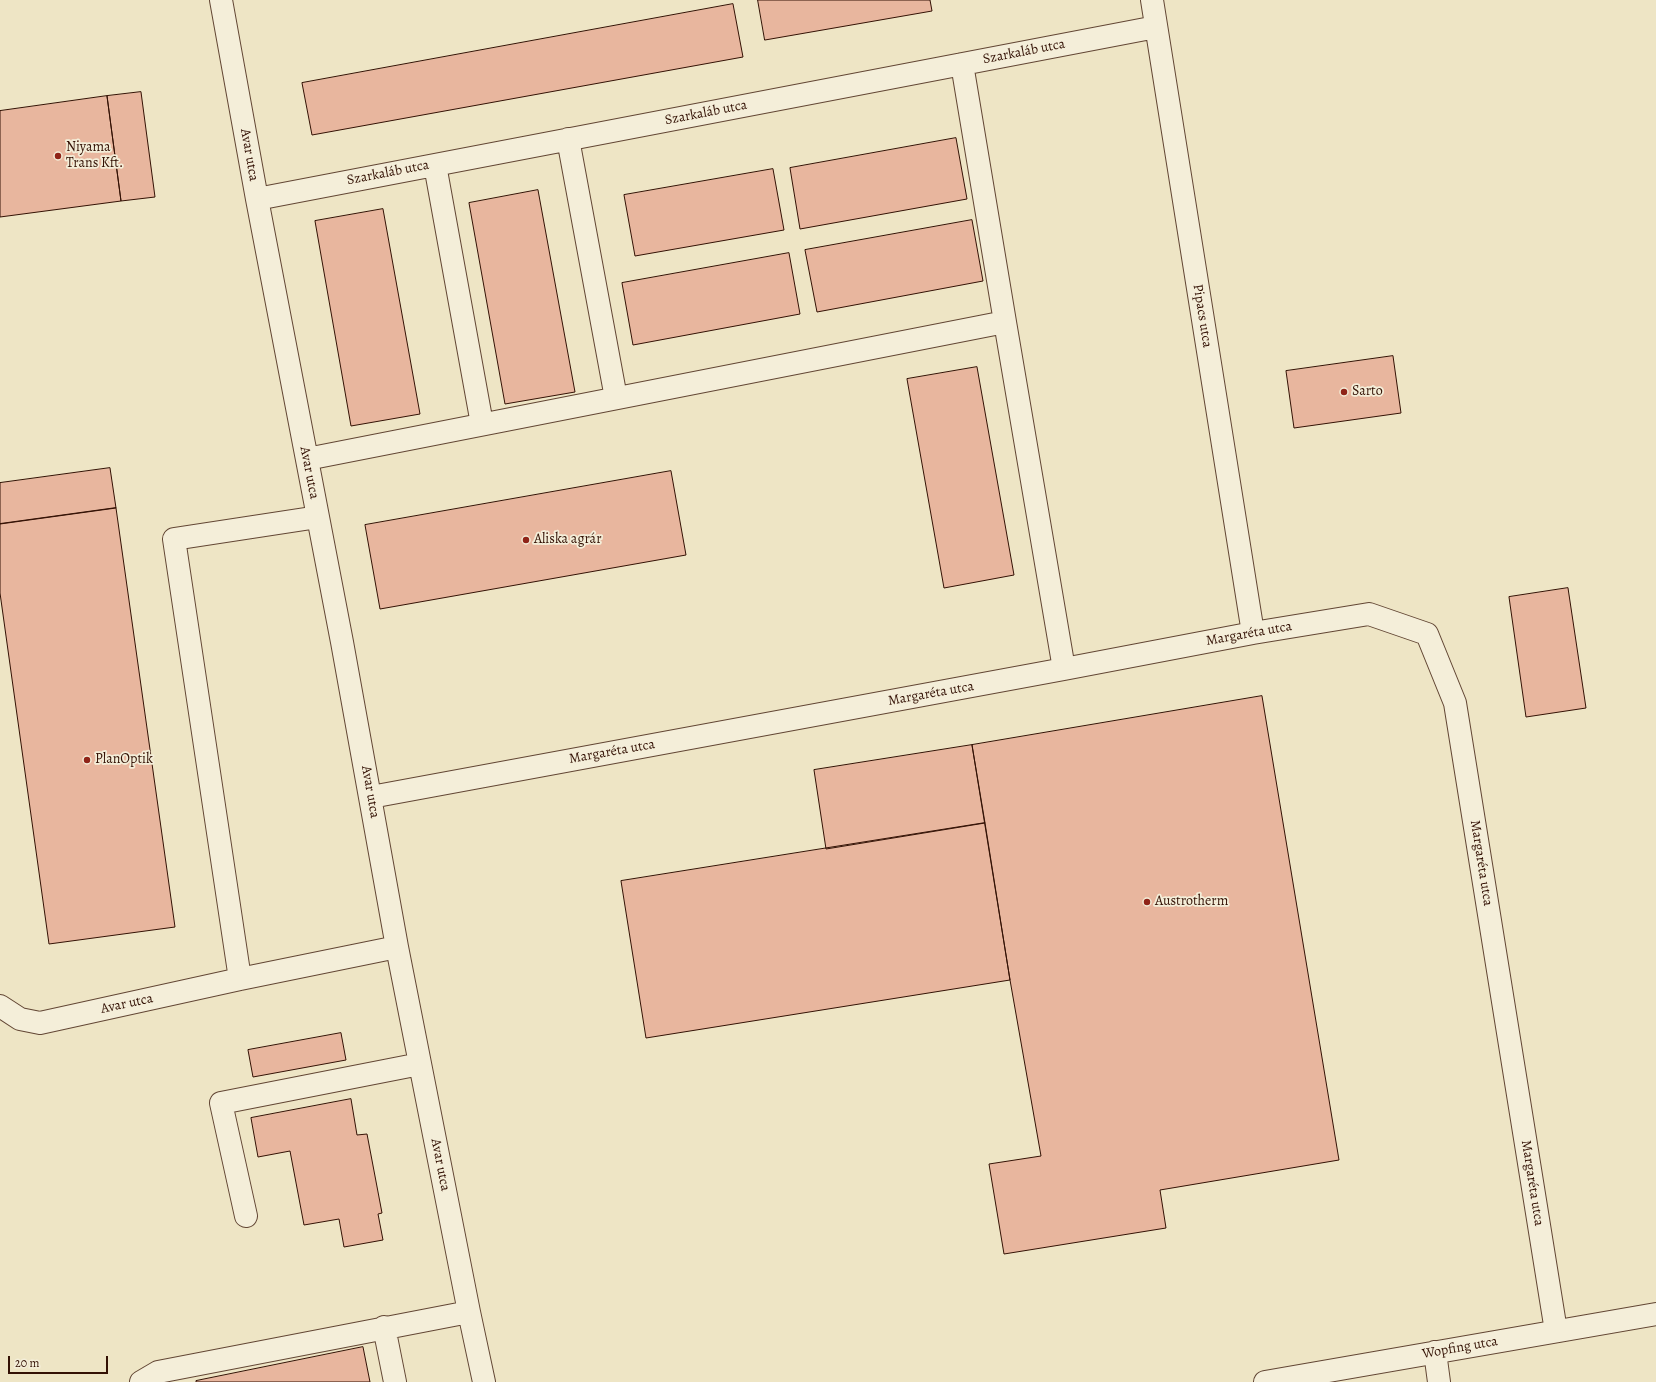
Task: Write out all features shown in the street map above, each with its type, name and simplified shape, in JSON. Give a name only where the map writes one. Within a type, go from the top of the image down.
[{"type":"street","name":"Avar utca","points":[[221,0],[257,198],[371,796],[397,947],[484,1382]]},
{"type":"street","name":"Pipacs utca","points":[[1152,0],[1253,633]]},
{"type":"street","name":"Szarkaláb utca","points":[[257,198],[1156,27]]},
{"type":"street","points":[[962,64],[1064,669]]},
{"type":"street","points":[[568,139],[616,398]]},
{"type":"street","points":[[435,164],[482,424]]},
{"type":"street","points":[[307,459],[1005,322]]},
{"type":"street","points":[[240,979],[174,539],[318,517]]},
{"type":"street","name":"Margaréta utca","points":[[371,796],[1253,633],[1368,614],[1427,634],[1455,703],[1556,1331]]},
{"type":"street","name":"Avar utca","points":[[0,1006],[20,1018],[40,1023],[240,979],[397,947]]},
{"type":"street","points":[[246,1216],[221,1103],[420,1064]]},
{"type":"street","points":[[141,1382],[158,1372],[384,1327],[469,1312]]},
{"type":"street","name":"Wopfing utca","points":[[1265,1382],[1656,1314]]},
{"type":"street","points":[[384,1327],[395,1382]]},
{"type":"street","points":[[1435,1352],[1439,1382]]},
{"type":"building","points":[[758,0],[930,0],[932,11],[765,40]]},
{"type":"building","points":[[733,4],[743,57],[312,135],[302,83]]},
{"type":"building","points":[[141,92],[155,197],[121,201],[107,96]]},
{"type":"building","name":"Niyama Trans Kft.","points":[[107,96],[121,201],[0,217],[0,111]]},
{"type":"building","points":[[956,138],[967,199],[800,229],[790,168]]},
{"type":"building","points":[[773,169],[784,230],[635,256],[624,195]]},
{"type":"building","points":[[538,190],[575,392],[505,404],[469,203]]},
{"type":"building","points":[[383,209],[420,414],[351,426],[315,221]]},
{"type":"building","points":[[972,220],[983,281],[817,312],[805,250]]},
{"type":"building","points":[[789,253],[800,314],[633,345],[622,283]]},
{"type":"building","name":"Sarto","points":[[1393,356],[1401,413],[1294,428],[1286,371]]},
{"type":"building","points":[[977,367],[1014,575],[944,588],[907,379]]},
{"type":"building","points":[[110,468],[116,508],[0,524],[0,483]]},
{"type":"building","name":"Aliska agrár","points":[[671,471],[686,555],[380,609],[365,525]]},
{"type":"building","name":"PlanOptik","points":[[116,508],[175,927],[49,944],[0,593],[0,524]]},
{"type":"building","points":[[1568,588],[1586,708],[1526,717],[1509,597]]},
{"type":"building","name":"Austrotherm","points":[[1262,696],[1339,1160],[1160,1190],[1166,1228],[1004,1254],[989,1164],[1041,1156],[1010,980],[972,745]]},
{"type":"building","points":[[972,745],[985,823],[826,849],[814,770]]},
{"type":"building","points":[[985,823],[1010,980],[646,1038],[621,881]]},
{"type":"building","points":[[341,1033],[346,1060],[253,1077],[248,1050]]},
{"type":"building","points":[[351,1099],[357,1135],[367,1134],[382,1213],[378,1214],[383,1240],[344,1247],[339,1219],[304,1225],[290,1151],[258,1157],[251,1118]]},
{"type":"building","points":[[363,1347],[370,1382],[196,1382],[196,1381]]},
{"type":"place","name":"Niyama Trans Kft.","points":[[58,156]]},
{"type":"place","name":"Sarto","points":[[1344,392]]},
{"type":"place","name":"Aliska agrár","points":[[526,540]]},
{"type":"place","name":"PlanOptik","points":[[87,760]]},
{"type":"place","name":"Austrotherm","points":[[1147,902]]}]
